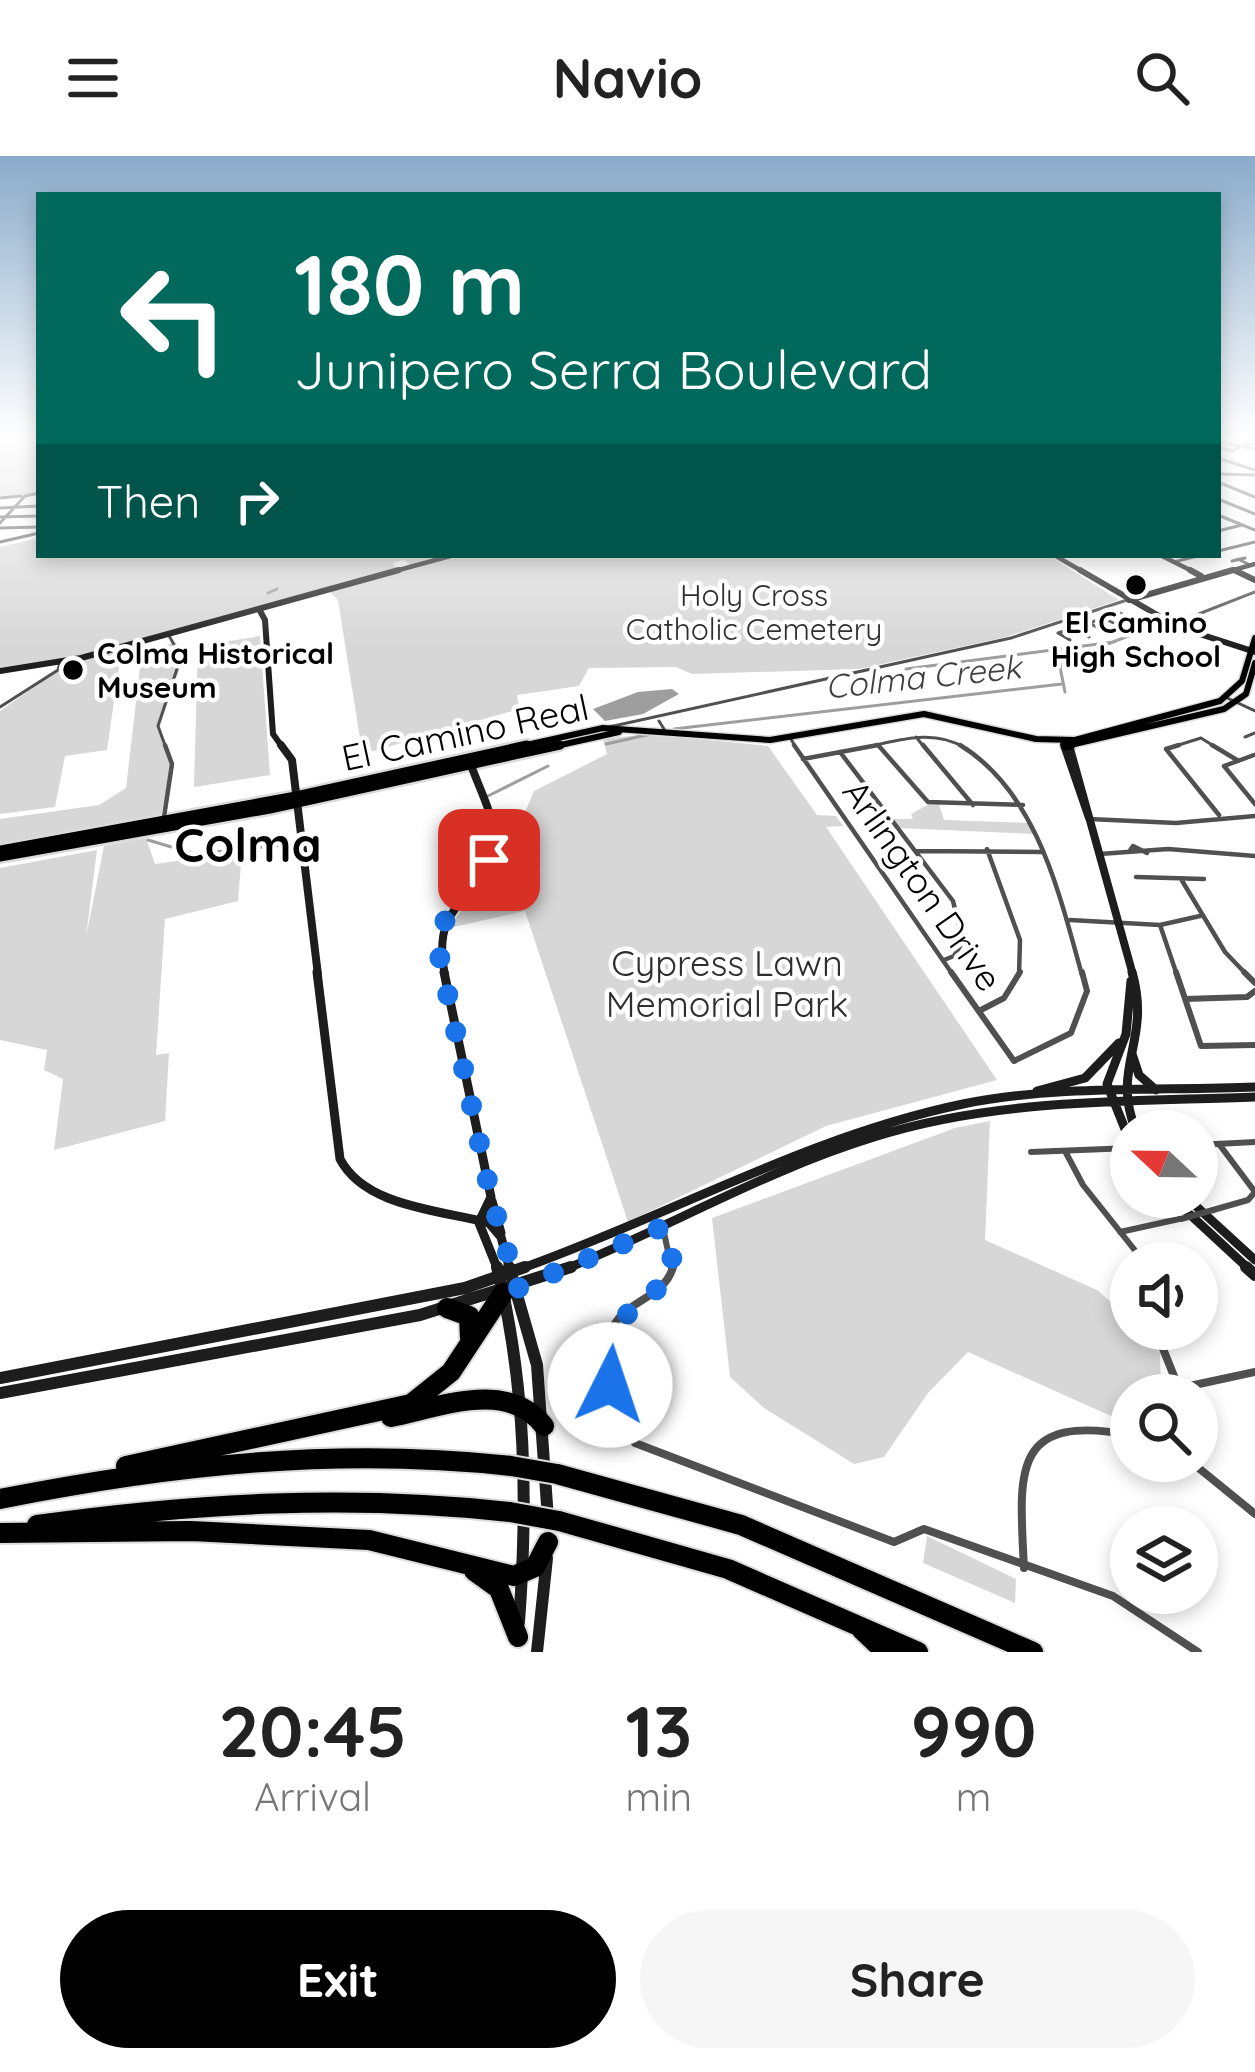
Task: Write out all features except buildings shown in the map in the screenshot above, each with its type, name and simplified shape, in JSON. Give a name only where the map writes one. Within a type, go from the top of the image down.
[{"type":"highway","points":[[307,1429],[411,1404],[440,1384],[507,1286]]},
{"type":"highway","points":[[447,1308],[464,1312],[472,1321],[460,1360]]},
{"type":"highway","points":[[0,1499],[178,1451],[501,1399],[523,1400],[544,1426]]},
{"type":"highway","points":[[68,1484],[281,1456],[397,1455],[557,1474],[673,1502],[775,1536],[1033,1652]]},
{"type":"highway","points":[[0,1532],[165,1509],[286,1500],[406,1501],[510,1512],[560,1521],[728,1568],[918,1652]]},
{"type":"highway","points":[[0,1532],[368,1540],[522,1574],[541,1560],[548,1542]]},
{"type":"highway","points":[[458,1562],[499,1589],[517,1644]]},
{"type":"highway","points":[[851,1620],[885,1652]]},
{"type":"main road","points":[[0,671],[170,639],[443,558]]},
{"type":"main road","points":[[1061,558],[1173,624],[1251,651]]},
{"type":"main road","points":[[1166,558],[1202,577]]},
{"type":"main road","points":[[1127,600],[1237,562],[1252,565]]},
{"type":"main road","points":[[1237,562],[1255,580]]},
{"type":"main road","points":[[259,609],[265,621],[273,734],[291,755],[314,973],[343,1168],[373,1193],[491,1224],[503,1240]]},
{"type":"main road","points":[[1225,698],[1242,681],[1255,638]]},
{"type":"main road","points":[[1236,703],[1251,683],[1255,662]]},
{"type":"main road","name":"El Camino Real","points":[[1066,744],[1225,698]]},
{"type":"main road","name":"El Camino Real","points":[[607,731],[655,731],[746,742],[791,740],[924,714],[1066,744],[1236,703]]},
{"type":"main road","name":"El Camino Real","points":[[0,854],[297,800],[607,731],[636,727],[746,740],[791,740]]},
{"type":"main road","points":[[1066,744],[1142,1013],[1116,1098]]},
{"type":"main road","points":[[469,761],[494,845],[485,867],[446,917],[438,949],[491,1197],[514,1273]]},
{"type":"main road","points":[[1122,1110],[1108,1075],[1125,1039],[1132,975]]},
{"type":"main road","points":[[517,1644],[523,1400],[507,1286],[514,1273],[852,1136],[938,1110],[1085,1078],[1125,1039]]},
{"type":"main road","points":[[1132,1054],[1139,1075],[1157,1091]]},
{"type":"main road","points":[[0,1394],[447,1308],[663,1227],[806,1161],[878,1135],[969,1114],[1094,1105],[1157,1091],[1255,1087]]},
{"type":"main road","points":[[1013,1096],[1147,1102],[1255,1097]]},
{"type":"main road","points":[[1138,1110],[1147,1102]]},
{"type":"main road","points":[[1094,1105],[1110,1114]]},
{"type":"main road","points":[[478,1223],[491,1197]]},
{"type":"main road","points":[[1194,1218],[1255,1275]]},
{"type":"main road","points":[[1209,1218],[1255,1261]]},
{"type":"main road","points":[[478,1223],[507,1286],[544,1426],[548,1542],[537,1652]]},
{"type":"main road","points":[[0,1378],[227,1332],[507,1286]]},
{"type":"street","points":[[1,521],[15,507]]},
{"type":"street","points":[[0,508],[19,507]]},
{"type":"street","points":[[1221,515],[1255,530]]},
{"type":"street","points":[[1,521],[36,516]]},
{"type":"street","points":[[1,521],[36,529]]},
{"type":"street","points":[[1221,530],[1242,525]]},
{"type":"street","points":[[0,542],[36,531]]},
{"type":"street","points":[[1221,550],[1255,542]]},
{"type":"street","points":[[1174,562],[1189,558]]},
{"type":"street","points":[[1173,624],[1255,592]]},
{"type":"street","points":[[607,731],[1011,638],[1127,600]]},
{"type":"street","points":[[1070,640],[1058,633],[1120,613],[1130,619]]},
{"type":"street","points":[[1087,614],[1119,626]]},
{"type":"street","points":[[1091,624],[1104,631]]},
{"type":"street","points":[[1075,628],[1089,637]]},
{"type":"street","points":[[163,825],[172,764],[158,725],[181,659],[170,639]]},
{"type":"street","points":[[0,707],[58,670],[59,662]]},
{"type":"street","points":[[1225,698],[1255,711]]},
{"type":"street","points":[[636,727],[664,718]]},
{"type":"street","points":[[664,718],[657,724],[664,729]]},
{"type":"street","points":[[1245,737],[1255,733]]},
{"type":"street","points":[[916,737],[974,805]]},
{"type":"street","points":[[803,759],[916,737],[957,740],[1023,805],[1067,920],[1160,926],[1200,916]]},
{"type":"street","points":[[1219,815],[1166,749],[1201,738],[1237,760]]},
{"type":"street","name":"Arlington Drive","points":[[791,740],[1014,1061],[1071,1033],[1082,1011],[1084,973],[1067,920]]},
{"type":"street","points":[[878,745],[928,802],[1023,805]]},
{"type":"street","points":[[840,752],[960,914],[960,950],[944,960]]},
{"type":"street","points":[[1254,755],[1225,770],[1255,804]]},
{"type":"street","points":[[1090,819],[1176,823],[1219,815],[1255,816]]},
{"type":"street","points":[[979,1011],[1011,995],[1022,972],[1018,936],[987,849]]},
{"type":"street","points":[[1098,854],[1168,849],[1255,856]]},
{"type":"street","points":[[916,851],[1042,852]]},
{"type":"street","points":[[1136,877],[1204,879]]},
{"type":"street","points":[[1181,879],[1200,916],[1255,987],[1247,997],[1185,999]]},
{"type":"street","points":[[1160,926],[1201,1046],[1255,1045]]},
{"type":"street","points":[[1219,1144],[1255,1142]]},
{"type":"street","points":[[1120,1232],[1213,1210],[1255,1192],[1219,1144]]},
{"type":"street","points":[[1031,1152],[1110,1148]]},
{"type":"street","points":[[1065,1151],[1076,1174],[1128,1242]]},
{"type":"street","points":[[663,1227],[673,1262],[670,1276],[619,1318],[611,1335],[616,1420],[648,1450],[894,1542],[924,1529],[1128,1603],[1141,1619],[1198,1652]]},
{"type":"street","points":[[1218,1382],[1255,1372]]},
{"type":"street","points":[[1024,1568],[1020,1474],[1026,1457],[1057,1430],[1110,1430]]},
{"type":"street","points":[[1216,1482],[1255,1514]]},
{"type":"green space","points":[[36,539],[36,558],[436,558],[410,565],[404,560],[393,563],[397,569],[76,657],[0,670],[0,547]]},
{"type":"green space","name":"Holy Cross Catholic Cemetery","points":[[451,558],[1053,558],[1119,600],[1006,637],[859,669],[692,674],[676,667],[589,668],[579,686],[517,695],[519,709],[367,753],[362,751],[338,600],[330,592]]},
{"type":"green space","points":[[260,636],[270,775],[194,787],[198,646]]},
{"type":"green space","points":[[176,642],[183,658],[159,727],[172,768],[160,820],[0,846],[0,819],[99,805],[126,788],[142,651]]},
{"type":"green space","points":[[115,652],[119,667],[107,750],[65,756],[55,807],[0,814],[0,711],[65,665]]},
{"type":"green space","name":"Cypress Lawn Memorial Park","points":[[648,734],[768,746],[817,815],[836,816],[843,826],[826,827],[997,1080],[826,1126],[628,1222],[525,911],[449,928],[488,872],[513,877],[541,871],[523,817],[534,791],[607,754],[603,739]]},
{"type":"green space","points":[[931,803],[939,804],[944,820],[1031,823],[1035,834],[899,828],[893,819],[913,819],[911,814]]},
{"type":"green space","points":[[146,838],[155,864],[242,852],[238,901],[165,919],[156,1055],[169,1053],[165,1121],[54,1150],[63,1079],[44,1070],[47,1050],[0,1040],[0,868],[97,850],[86,937],[104,846]]},
{"type":"green space","points":[[990,1121],[985,1240],[1097,1290],[1110,1301],[1110,1350],[1158,1350],[1160,1374],[1110,1374],[1110,1416],[968,1352],[928,1393],[884,1457],[854,1464],[764,1408],[730,1377],[712,1218],[955,1128]]},
{"type":"green space","points":[[927,1536],[1016,1579],[1015,1603],[923,1563]]},
{"type":"shaded area","points":[[672,689],[679,694],[643,714],[605,721],[593,709],[638,692]]},
{"type":"waterway","points":[[268,593],[277,589]]},
{"type":"waterway","name":"Colma Creek","points":[[1112,642],[1157,625]]},
{"type":"waterway","points":[[906,669],[1112,642]]},
{"type":"waterway","name":"Colma Creek","points":[[1065,692],[1060,667],[1066,660],[1112,642]]},
{"type":"waterway","name":"Colma Creek","points":[[674,729],[1062,684]]},
{"type":"waterway","name":"Colma Creek","points":[[606,744],[651,734]]},
{"type":"waterway","name":"Colma Creek","points":[[488,796],[548,766]]},
{"type":"waterway","name":"Colma Creek","points":[[148,840],[195,854],[294,844]]},
{"type":"waterway","name":"Colma Creek","points":[[0,862],[95,845]]},
{"type":"place","name":"El Camino High School","points":[[1136,585]]},
{"type":"place","name":"Colma Historical Museum","points":[[73,670]]},
{"type":"district","name":"Colma","points":[[248,844]]},
{"type":"route","points":[[489,860],[446,917],[438,949],[491,1197],[518,1288],[663,1227],[671,1255],[668,1280],[616,1322],[609,1349],[610,1385]]}]
